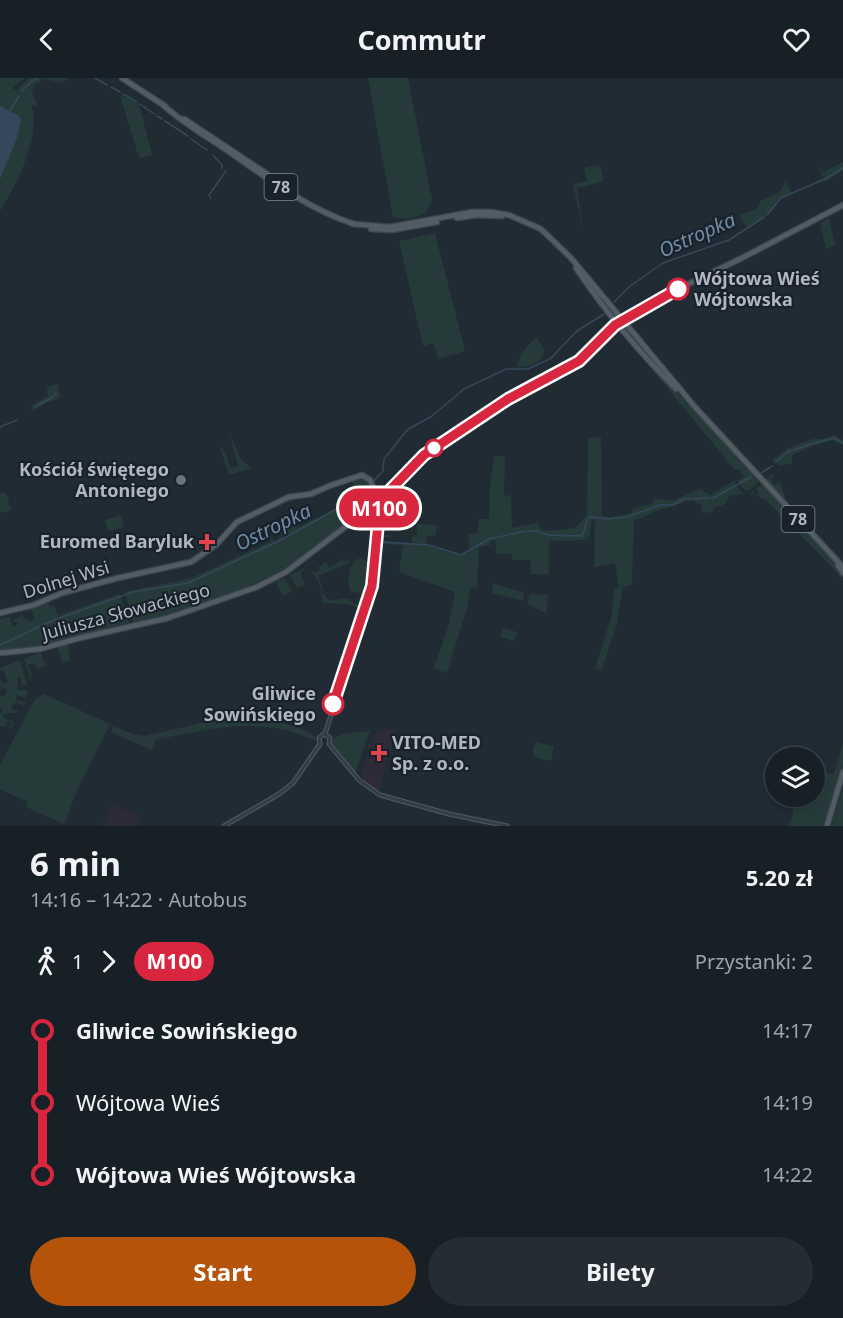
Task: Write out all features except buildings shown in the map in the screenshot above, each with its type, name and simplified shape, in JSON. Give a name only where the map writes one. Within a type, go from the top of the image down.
[{"type":"main road","name":"78","points":[[122,78],[324,212],[353,224],[369,229],[385,230],[477,215],[519,218],[541,229],[560,247],[660,373],[695,407],[843,567]]},
{"type":"main road","points":[[378,498],[388,493],[409,468],[424,455],[508,399],[579,361],[620,322],[679,289],[843,205]]},
{"type":"main road","name":"Dolnej Wsi","points":[[0,613],[34,605],[63,593],[118,578],[185,564],[211,549],[237,522],[293,496],[310,494],[353,477],[366,476],[378,498]]},
{"type":"main road","points":[[378,498],[388,493]]},
{"type":"main road","name":"Juliusza Słowackiego","points":[[0,653],[40,650],[80,638],[168,618],[250,590],[286,572],[374,505],[378,498]]},
{"type":"main road","name":"78","points":[[831,555],[843,573]]},
{"type":"main road","points":[[826,826],[843,772]]},
{"type":"street","points":[[224,826],[294,783],[320,744],[320,736],[325,734],[369,600],[375,568],[378,498]]},
{"type":"street","points":[[366,511],[374,511],[378,516]]},
{"type":"street","points":[[325,734],[330,738],[328,744]]},
{"type":"street","points":[[320,744],[325,746],[328,744]]},
{"type":"street","points":[[328,744],[359,780],[380,795],[449,814],[507,826]]},
{"type":"shaded area","name":"VITO-MED Sp. z o.o.","points":[[398,728],[379,793],[368,785],[360,774],[376,732]]},
{"type":"shaded area","points":[[112,804],[141,817],[137,826],[102,826]]},
{"type":"green space","points":[[0,78],[25,78],[12,88],[17,90],[29,78],[68,78],[63,83],[45,79],[34,85],[32,94],[37,104],[35,106],[31,104],[34,116],[31,144],[14,188],[0,211]]},
{"type":"green space","points":[[368,78],[408,78],[432,199],[427,210],[418,216],[406,219],[393,218]]},
{"type":"green space","points":[[120,95],[139,104],[152,155],[139,158]]},
{"type":"green space","points":[[843,162],[843,170],[825,182],[818,164],[823,172]]},
{"type":"green space","points":[[600,165],[602,182],[577,188],[583,230],[573,184],[587,181],[584,168]]},
{"type":"green space","points":[[785,176],[791,194],[781,198],[771,212],[747,227],[739,215],[757,209],[761,200],[778,192],[784,186]]},
{"type":"green space","points":[[829,218],[835,245],[826,249],[820,223]]},
{"type":"green space","points":[[435,233],[465,351],[438,359],[434,343],[423,346],[399,241]]},
{"type":"green space","points":[[536,337],[545,350],[540,359],[531,365],[517,367],[520,355]]},
{"type":"green space","points":[[651,365],[759,480],[753,488],[746,491],[737,480],[744,476],[739,469],[735,470],[650,367]]},
{"type":"green space","points":[[58,384],[60,398],[45,403],[32,412],[31,405],[48,396],[47,387]]},
{"type":"green space","points":[[229,433],[241,459],[252,468],[229,475],[219,445],[224,450],[231,468],[238,466]]},
{"type":"green space","points":[[834,435],[843,440],[843,445],[833,440],[812,446],[792,455],[792,463],[780,466],[772,460],[788,448],[813,439],[823,439]]},
{"type":"green space","points":[[601,437],[602,516],[611,517],[632,513],[633,508],[653,504],[654,499],[674,500],[700,489],[710,495],[735,480],[736,486],[744,494],[729,496],[725,504],[713,508],[713,512],[702,513],[702,506],[692,500],[659,510],[634,521],[632,585],[623,587],[617,623],[602,669],[595,669],[612,614],[614,589],[619,587],[615,563],[594,567],[595,520],[591,522],[590,535],[585,540],[549,541],[549,574],[530,574],[531,560],[512,560],[512,554],[497,554],[495,540],[488,543],[492,545],[479,547],[477,588],[471,587],[447,673],[434,668],[449,624],[455,592],[399,572],[403,545],[382,544],[381,559],[383,562],[378,568],[377,564],[381,523],[380,535],[392,535],[392,537],[384,537],[384,541],[411,544],[412,537],[417,534],[417,524],[436,525],[436,535],[427,536],[426,545],[461,556],[469,552],[469,534],[478,533],[479,519],[489,519],[494,456],[505,456],[504,495],[511,496],[512,528],[536,523],[543,530],[548,531],[575,528],[587,514],[588,438]]},
{"type":"green space","points":[[773,474],[775,476],[770,479],[774,485],[780,482],[786,501],[843,562],[843,566],[766,481]]},
{"type":"green space","points":[[362,477],[369,483],[376,497],[374,502],[283,572],[199,606],[138,623],[133,622],[125,592],[191,578],[272,541],[264,524],[274,541],[281,536],[276,528],[289,518],[287,513],[297,528],[358,497],[351,481]]},
{"type":"green space","points":[[763,484],[822,546],[833,560],[843,581],[765,499],[751,494],[754,490],[753,494],[758,495],[756,488]]},
{"type":"green space","points":[[6,492],[11,510],[0,513],[0,493]]},
{"type":"green space","points":[[367,514],[373,514],[375,517],[372,544],[370,542],[373,532],[364,520],[353,526]]},
{"type":"green space","points":[[121,515],[124,527],[108,531],[105,520]]},
{"type":"green space","points":[[342,559],[344,561],[350,559],[349,563],[318,576],[323,594],[328,599],[337,601],[349,599],[353,604],[359,603],[360,593],[351,592],[350,588],[351,566],[357,559],[370,561],[360,609],[348,604],[323,603],[321,588],[312,572],[320,570],[318,567],[326,562],[329,568]]},
{"type":"green space","points":[[303,568],[306,569],[300,573],[306,585],[297,588],[290,575]]},
{"type":"green space","points":[[284,578],[292,591],[283,597],[276,582]]},
{"type":"green space","points":[[493,583],[524,593],[523,601],[492,593]]},
{"type":"green space","points":[[119,594],[129,623],[39,647],[0,651],[0,619],[10,617],[12,626],[18,624],[13,620],[21,616],[21,611],[27,620],[34,621],[32,608],[48,602],[50,606],[54,605],[59,619],[59,615]]},
{"type":"green space","points":[[529,594],[548,595],[546,614],[528,604]]},
{"type":"green space","points":[[503,628],[517,632],[514,641],[500,637]]},
{"type":"green space","points":[[68,644],[72,660],[62,663],[58,647]]},
{"type":"green space","points":[[41,652],[45,666],[37,669],[34,663],[28,665],[32,676],[30,677],[24,659]]},
{"type":"green space","points":[[20,661],[27,685],[21,685],[21,677],[18,677],[17,690],[28,690],[26,698],[16,695],[16,700],[25,702],[24,706],[16,702],[11,706],[12,709],[18,711],[17,713],[7,713],[2,717],[14,722],[11,730],[9,729],[12,723],[8,721],[5,727],[0,726],[0,714],[3,709],[0,707],[0,695],[4,697],[7,691],[4,688],[0,690],[0,678],[3,684],[8,682],[0,668]]},
{"type":"green space","points":[[44,694],[110,724],[78,788],[64,824],[26,807],[27,802],[0,789],[0,765],[35,699]]},
{"type":"green space","points":[[239,719],[290,725],[317,738],[315,740],[268,727],[236,726],[156,740],[151,750],[111,732],[113,726],[144,736],[211,721]]},
{"type":"green space","points":[[370,731],[355,773],[330,744],[342,735]]},
{"type":"green space","points":[[536,742],[554,746],[551,761],[534,757],[533,749]]},
{"type":"green space","points":[[843,744],[843,766],[824,826],[790,826],[794,807],[825,807],[825,773],[834,774]]},
{"type":"green space","points":[[843,788],[843,826],[831,826]]},
{"type":"water","points":[[0,106],[19,116],[21,120],[17,138],[0,179]]},
{"type":"waterway","points":[[22,91],[38,78]]},
{"type":"waterway","points":[[95,78],[107,85]]},
{"type":"waterway","points":[[111,87],[120,92]]},
{"type":"waterway","points":[[123,94],[137,102]]},
{"type":"waterway","points":[[10,111],[19,96]]},
{"type":"waterway","points":[[140,104],[154,114]]},
{"type":"waterway","points":[[157,116],[162,119]]},
{"type":"waterway","points":[[165,121],[188,136]]},
{"type":"waterway","points":[[191,139],[207,150]]},
{"type":"waterway","points":[[213,155],[222,165],[222,169]]},
{"type":"waterway","name":"Ostropka","points":[[767,215],[781,198],[827,178],[843,168]]},
{"type":"waterway","points":[[211,199],[209,195],[226,171]]},
{"type":"waterway","name":"Ostropka","points":[[614,302],[629,287],[663,263],[729,240],[764,217]]},
{"type":"waterway","name":"Ostropka","points":[[373,482],[383,471],[384,459],[407,430],[432,416],[464,389],[506,369],[528,369],[550,359],[577,331],[604,314]]},
{"type":"waterway","points":[[35,407],[56,393]]},
{"type":"waterway","points":[[0,427],[17,420]]},
{"type":"waterway","points":[[775,462],[788,452],[811,444],[834,438],[843,443]]},
{"type":"waterway","points":[[761,473],[772,466]]},
{"type":"waterway","points":[[738,484],[751,477]]},
{"type":"waterway","points":[[713,498],[737,485]]},
{"type":"waterway","name":"Ostropka","points":[[0,645],[54,620],[133,592],[188,583],[279,541],[364,494],[370,486]]},
{"type":"waterway","points":[[528,531],[548,535],[581,536],[590,517],[607,519],[627,517],[660,505],[673,505],[684,499],[710,498]]},
{"type":"waterway","points":[[382,542],[429,545],[461,555],[489,539],[526,531]]},
{"type":"bus line","name":"M100","points":[[333,704],[369,600],[375,568],[380,502],[409,468],[424,455],[508,399],[579,361],[615,325],[678,289]]},
{"type":"place","name":"Wójtowa Wieś Wójtowska","points":[[678,289]]},
{"type":"place","name":"Kościół świętego Antoniego","points":[[181,480]]},
{"type":"place","name":"Euromed Baryluk","points":[[207,542]]},
{"type":"place","name":"Gliwice Sowińskiego","points":[[333,704]]},
{"type":"place","name":"VITO-MED Sp. z o.o.","points":[[379,753]]}]
